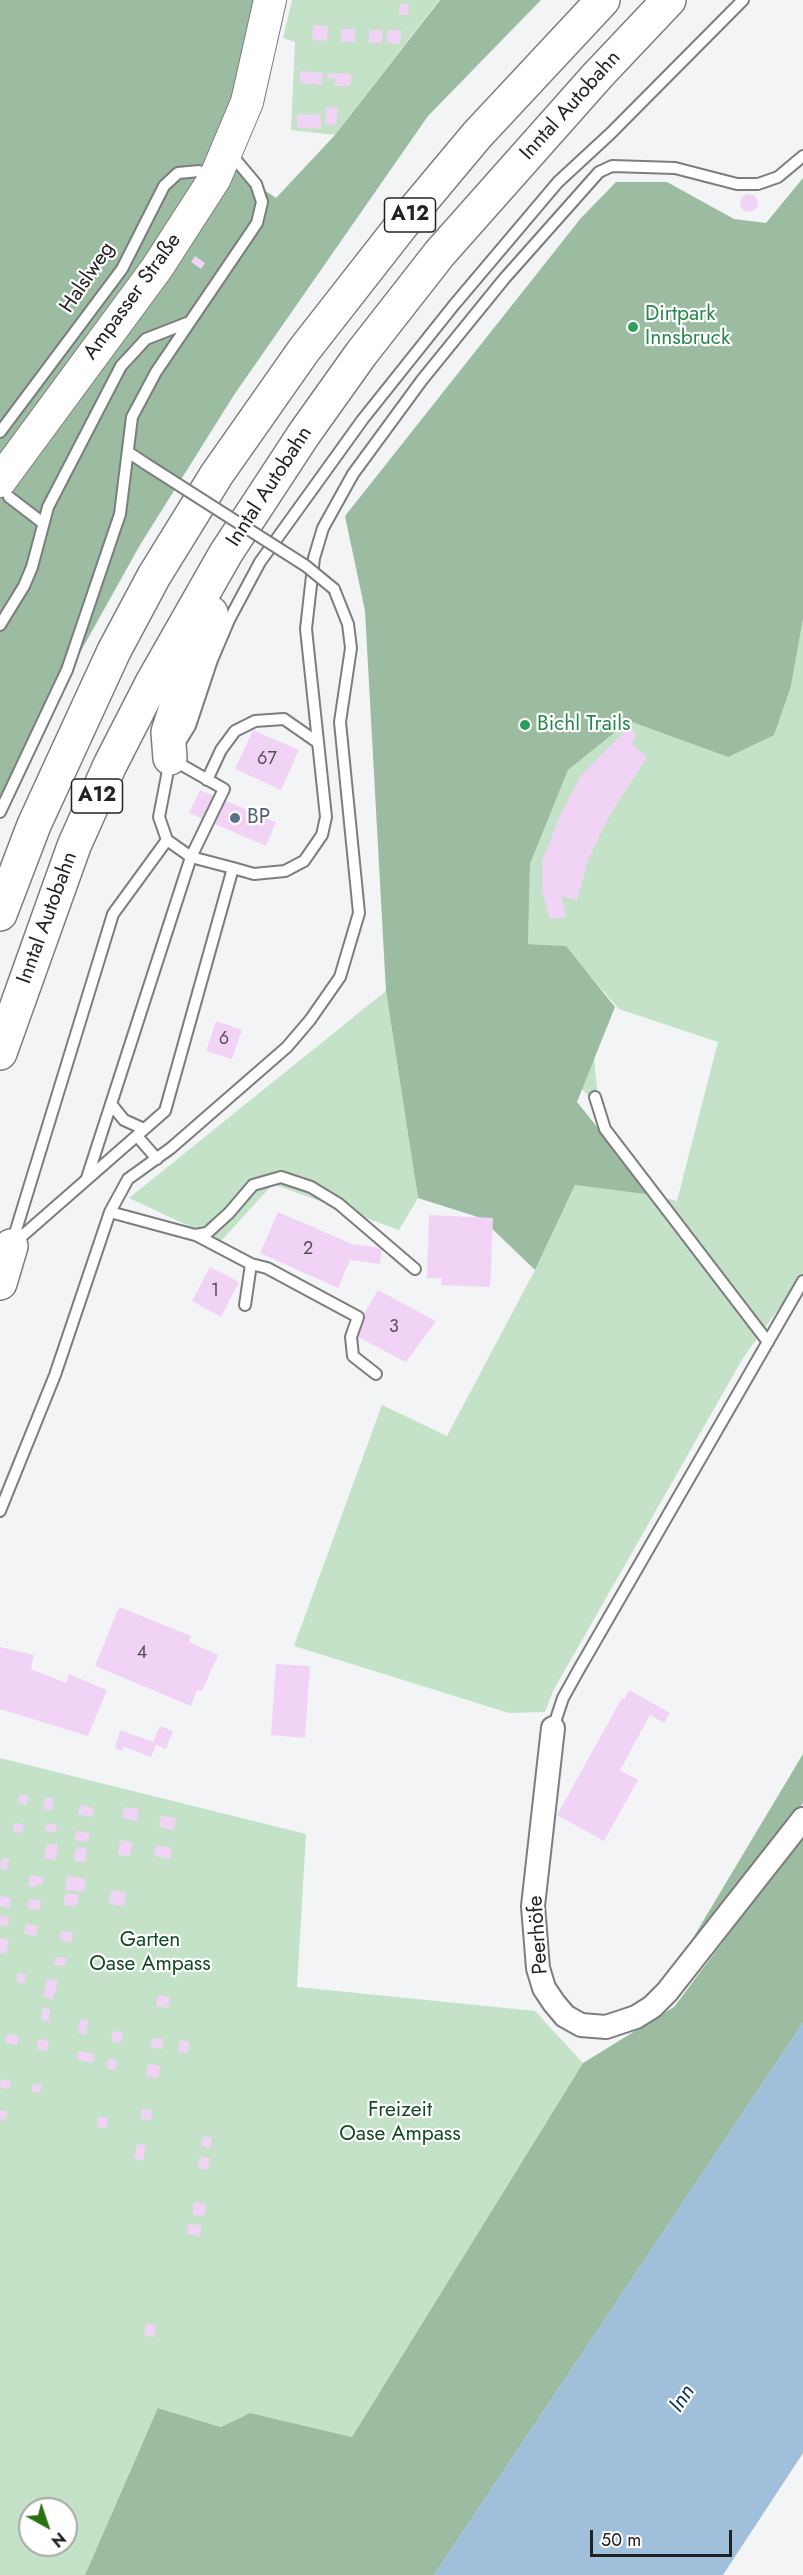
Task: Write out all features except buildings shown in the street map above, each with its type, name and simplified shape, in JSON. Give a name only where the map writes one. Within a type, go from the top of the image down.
[{"type":"highway","name":"A12","points":[[0,914],[34,825],[114,651],[154,576],[217,474],[304,350],[401,226],[477,135],[603,0]]},
{"type":"highway","name":"Inntal Autobahn","points":[[0,1053],[74,846],[110,765],[152,683],[226,554],[304,434],[440,253],[598,75],[669,0]]},
{"type":"highway","points":[[170,758],[168,732],[191,662],[217,600],[226,554]]},
{"type":"highway","points":[[0,1283],[11,1246]]},
{"type":"main road","name":"Ampasser Straße","points":[[4,489],[157,268],[221,164],[247,102],[270,0]]},
{"type":"street","name":"Peerhöfe","points":[[553,1728],[533,1906],[538,1968],[544,1988],[554,2003],[566,2016],[581,2025],[606,2027],[636,2017],[652,2007],[667,1992],[803,1819]]},
{"type":"lane","points":[[743,0],[611,134],[558,182],[454,305],[363,419],[260,562],[229,620],[212,660],[190,726],[170,758],[159,817],[167,840],[190,857],[254,874],[285,871],[304,861],[316,846],[322,835],[326,817],[306,629],[314,558],[323,528],[353,474],[422,380],[504,279],[590,181],[599,172],[612,166],[675,168],[737,184],[758,184],[778,177],[803,156]]},
{"type":"lane","points":[[0,812],[67,670],[120,514],[132,417],[156,372],[187,323],[257,223],[262,202],[256,184],[221,164]]},
{"type":"lane","name":"Halslweg","points":[[0,432],[122,268],[164,186],[178,173],[199,171],[221,164]]},
{"type":"lane","points":[[0,625],[24,586],[32,567],[43,523],[68,464],[121,366],[146,339],[187,323]]},
{"type":"lane","points":[[0,1511],[55,1375],[110,1212],[128,1179],[157,1159],[287,1047],[310,1020],[340,977],[359,913],[340,722],[351,648],[348,624],[334,589],[306,566],[128,452]]},
{"type":"lane","points":[[4,489],[43,523]]},
{"type":"lane","points":[[207,780],[221,750],[236,731],[255,721],[284,719],[317,742]]},
{"type":"lane","points":[[87,1179],[190,857],[224,789],[170,758]]},
{"type":"lane","points":[[11,1246],[113,914],[167,840]]},
{"type":"lane","points":[[11,1246],[165,1111],[233,868]]},
{"type":"lane","points":[[595,1096],[605,1129],[768,1342]]},
{"type":"lane","points":[[111,1104],[124,1120],[140,1132],[157,1159]]},
{"type":"lane","points":[[195,1234],[207,1233],[229,1213],[253,1185],[281,1177],[311,1187],[339,1204],[415,1269]]},
{"type":"lane","points":[[110,1212],[195,1234],[251,1264],[267,1268],[358,1317],[351,1337],[353,1356],[376,1374]]},
{"type":"lane","points":[[245,1305],[251,1264]]},
{"type":"lane","points":[[553,1728],[563,1698],[578,1671],[803,1281]]},
{"type":"green space","points":[[0,0],[260,0],[215,157],[276,198],[335,135],[440,0],[541,0],[428,116],[234,395],[140,545],[0,796]]},
{"type":"green space","points":[[292,0],[439,0],[335,135],[291,130],[295,42],[283,38]]},
{"type":"green space","points":[[803,178],[803,619],[791,686],[774,735],[728,757],[629,721],[568,770],[530,864],[528,944],[566,946],[615,1007],[577,1102],[652,1195],[575,1185],[535,1270],[481,1218],[418,1198],[386,991],[365,611],[345,516],[581,218],[616,182],[667,182],[734,219],[766,223]]},
{"type":"green space","points":[[803,619],[803,1275],[743,1358],[553,1691],[545,1712],[509,1713],[294,1646],[382,1405],[447,1436],[535,1270],[575,1185],[652,1195],[677,1201],[718,1042],[619,1009],[585,970],[599,1107],[543,1047],[495,983],[525,795],[522,948],[566,946],[528,944],[530,864],[568,770],[629,721],[728,757],[791,686]]},
{"type":"green space","points":[[386,991],[418,1198],[399,1230],[273,1184],[221,1241],[129,1198]]},
{"type":"green space","points":[[803,1754],[803,1803],[678,1963]]},
{"type":"green space","name":"Garten Oase Ampass","points":[[0,1758],[306,1834],[297,1987],[535,2011],[583,2063],[352,2437],[250,2413],[221,2427],[159,2408],[85,2575],[0,2575]]},
{"type":"green space","points":[[803,1835],[803,2023],[434,2575],[85,2575],[158,2408],[221,2427],[250,2413],[352,2437],[583,2063],[674,2007]]},
{"type":"water","name":"Inn","points":[[803,2023],[803,2453],[723,2575],[434,2575]]},
{"type":"place","name":"Dirtpark Innsbruck","points":[[633,327]]},
{"type":"place","name":"Bichl Trails","points":[[525,725]]},
{"type":"place","name":"BP","points":[[235,818]]},
{"type":"park label","name":"Freizeit Oase Ampass","points":[[400,2123]]}]
